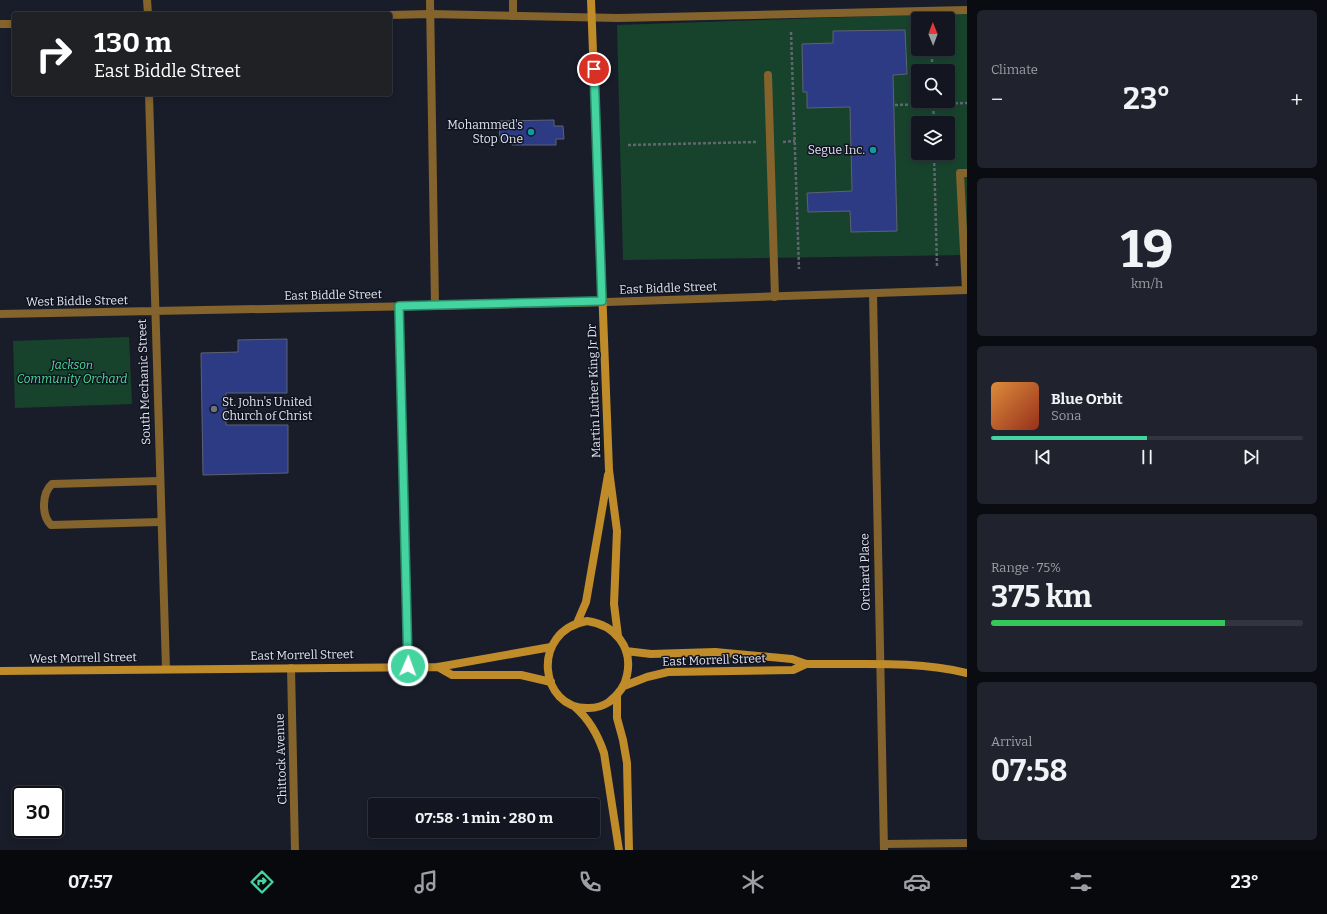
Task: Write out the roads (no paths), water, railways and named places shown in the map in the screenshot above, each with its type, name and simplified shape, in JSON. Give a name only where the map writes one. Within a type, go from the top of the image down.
[{"type":"main road","name":"Martin Luther King Jr Dr","points":[[591,0],[609,470],[617,531],[614,604],[618,636]]},
{"type":"main road","name":"Martin Luther King Jr Dr","points":[[577,623],[586,602],[609,470]]},
{"type":"main road","points":[[573,705],[584,708],[597,708],[607,704],[624,686],[629,664],[626,651],[618,636],[610,628],[598,623],[587,621],[577,623],[561,633],[551,647],[548,666],[551,682],[560,696],[584,715],[600,739],[604,753],[619,850]]},
{"type":"main road","name":"East Morrell Street","points":[[166,669],[408,666],[438,667],[551,647]]},
{"type":"main road","name":"East Morrell Street","points":[[626,651],[651,654],[715,652],[792,659],[806,664],[879,665],[937,668],[967,673]]},
{"type":"main road","name":"East Morrell Street","points":[[624,686],[647,677],[668,672],[793,670],[806,664]]},
{"type":"main road","name":"East Morrell Street","points":[[438,667],[452,675],[521,675],[551,682]]},
{"type":"main road","name":"West Morrell Street","points":[[0,672],[166,669]]},
{"type":"main road","points":[[617,695],[617,718],[623,740],[626,763],[629,850]]},
{"type":"street","points":[[147,0],[148,12]]},
{"type":"street","points":[[430,0],[435,304]]},
{"type":"street","points":[[513,0],[513,16]]},
{"type":"street","points":[[392,15],[430,14],[618,18],[967,10]]},
{"type":"street","points":[[0,24],[12,24]]},
{"type":"street","points":[[768,75],[775,297]]},
{"type":"street","name":"South Mechanic Street","points":[[150,96],[154,311],[166,669]]},
{"type":"street","points":[[967,173],[960,173],[967,290]]},
{"type":"street","name":"East Biddle Street","points":[[154,311],[775,297],[967,290]]},
{"type":"street","name":"Orchard Place","points":[[873,294],[879,665],[884,847]]},
{"type":"street","points":[[399,306],[408,666]]},
{"type":"street","name":"West Biddle Street","points":[[0,314],[154,311]]},
{"type":"street","points":[[159,481],[52,484],[44,495],[46,520],[51,525],[160,522]]},
{"type":"street","name":"Chittock Avenue","points":[[291,668],[296,850]]},
{"type":"street","points":[[884,847],[967,843]]},
{"type":"place","name":"Mohammed's Stop One","points":[[531,132]]},
{"type":"place","name":"Segue Inc.","points":[[873,150]]},
{"type":"place","name":"St. John's United Church of Christ","points":[[214,409]]},
{"type":"park label","name":"Jackson Community Orchard","points":[[72,372]]}]
